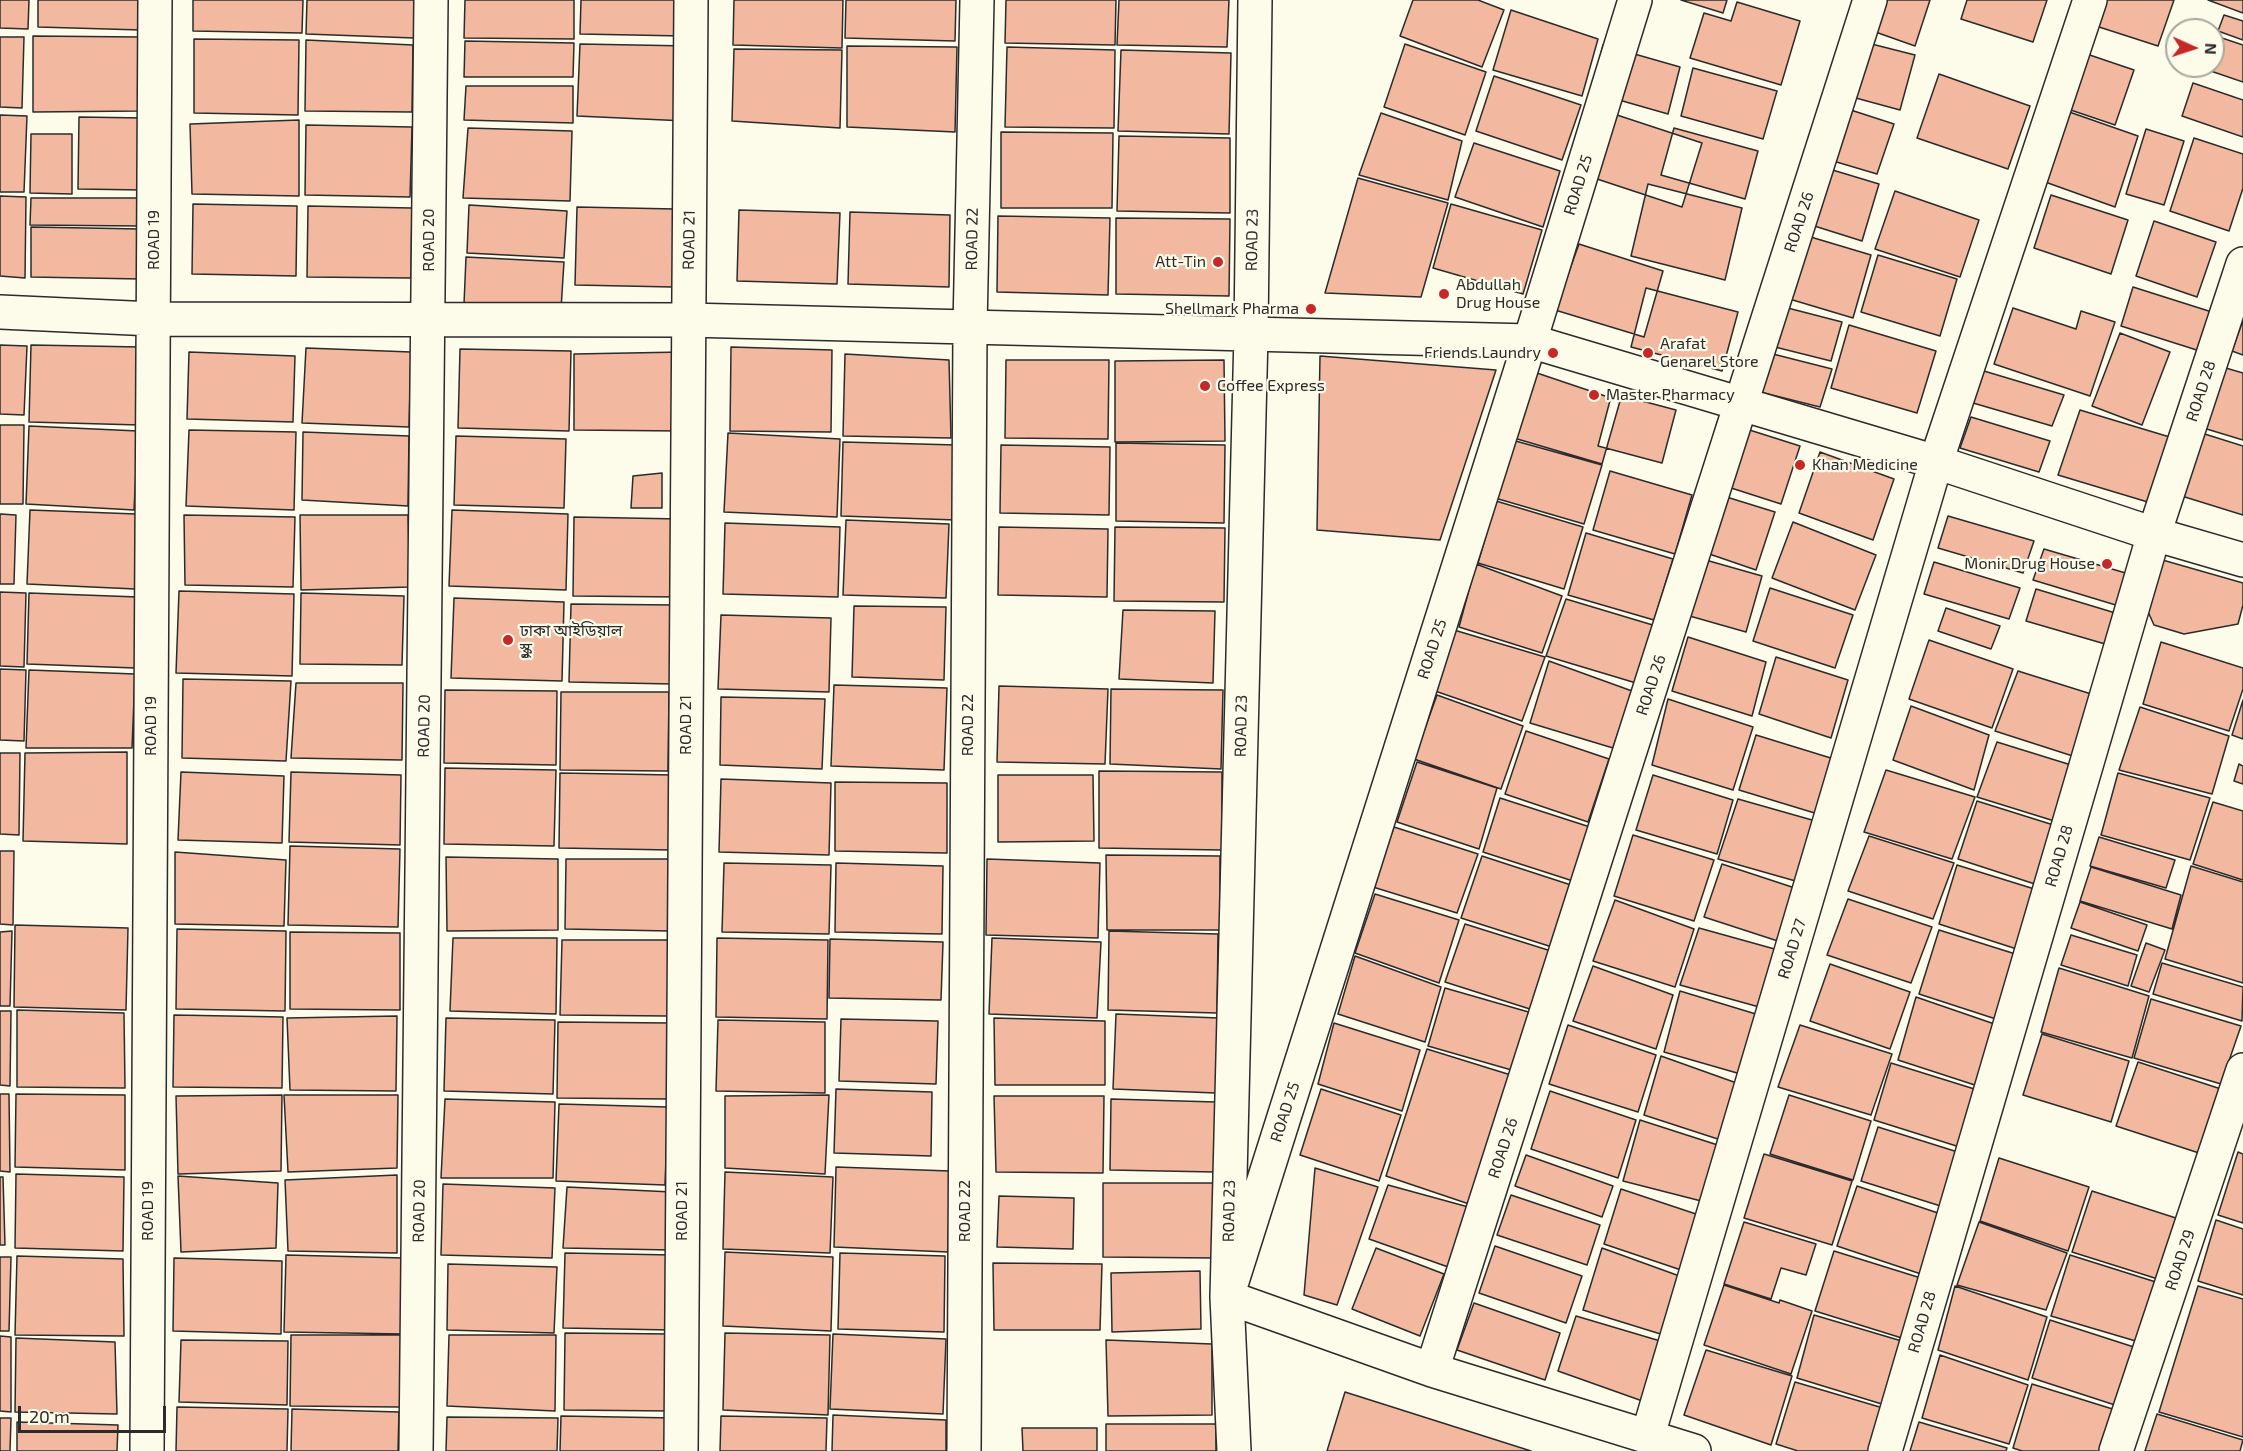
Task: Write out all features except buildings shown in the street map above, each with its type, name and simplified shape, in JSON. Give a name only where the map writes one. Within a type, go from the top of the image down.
[{"type":"street","name":"ROAD 19","points":[[147,1451],[155,0]]},
{"type":"street","name":"ROAD 20","points":[[416,1451],[431,0]]},
{"type":"street","name":"ROAD 21","points":[[681,1451],[691,0]]},
{"type":"street","name":"ROAD 22","points":[[964,1451],[970,327],[977,0]]},
{"type":"street","name":"ROAD 23","points":[[1234,1451],[1227,1297],[1251,334],[1255,0]]},
{"type":"street","name":"ROAD 25","points":[[1227,1297],[1530,341],[1635,0]]},
{"type":"street","name":"ROAD 26","points":[[1432,1370],[1870,0]]},
{"type":"street","name":"ROAD 27","points":[[1648,1435],[1936,462],[2090,0]]},
{"type":"street","name":"ROAD 28","points":[[1885,1451],[2154,534],[2243,264]]},
{"type":"street","points":[[0,312],[153,319],[688,320],[1530,341],[1936,462],[2154,534],[2243,560]]},
{"type":"street","name":"ROAD 29","points":[[2116,1451],[2243,1070]]},
{"type":"street","points":[[1227,1297],[1432,1370],[1694,1451]]},
{"type":"place","name":"Att-Tin","points":[[1218,262]]},
{"type":"place","name":"Abdullah Drug House","points":[[1444,294]]},
{"type":"place","name":"Shellmark Pharma","points":[[1311,309]]},
{"type":"place","name":"Friends Laundry","points":[[1553,353]]},
{"type":"place","name":"Arafat Genarel Store","points":[[1648,353]]},
{"type":"place","name":"Coffee Express","points":[[1205,386]]},
{"type":"place","name":"Master Pharmacy","points":[[1594,395]]},
{"type":"place","name":"Khan Medicine","points":[[1800,465]]},
{"type":"place","name":"Monir Drug House","points":[[2107,564]]},
{"type":"place","name":"ঢাকা আইডিয়াল স্কুল","points":[[508,640]]}]
